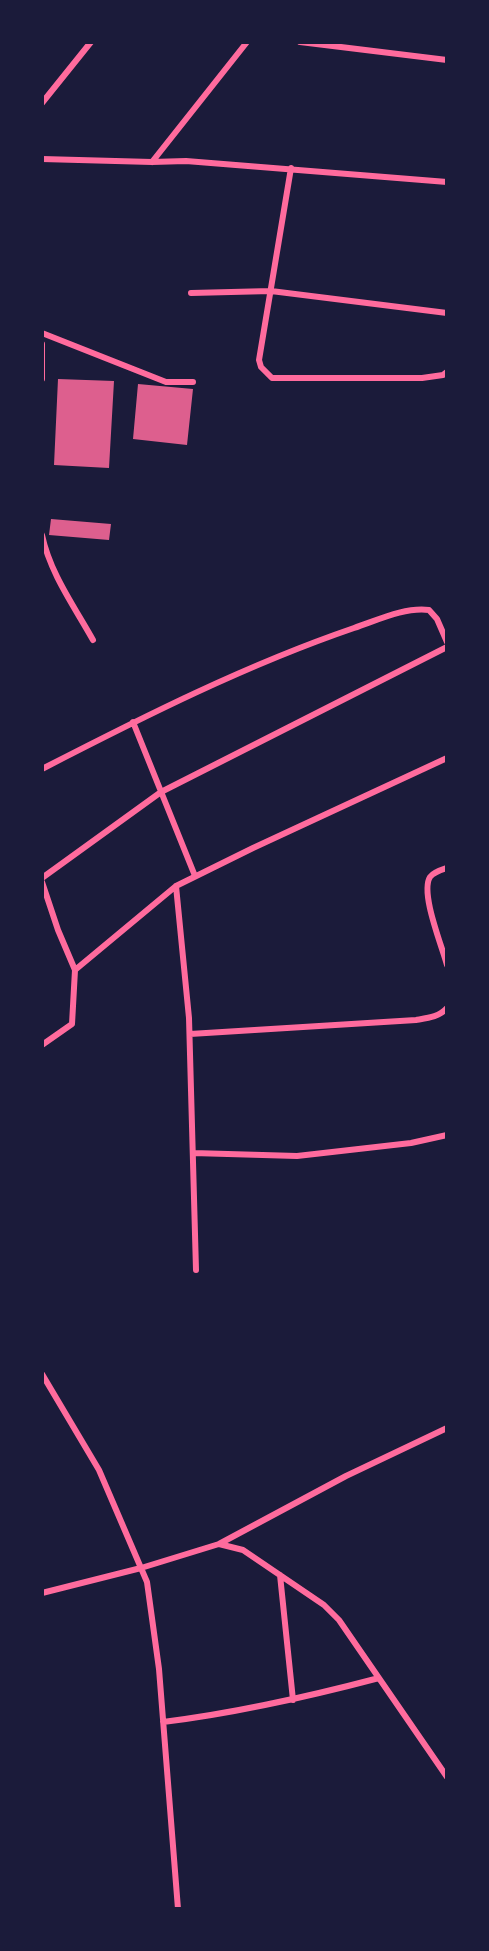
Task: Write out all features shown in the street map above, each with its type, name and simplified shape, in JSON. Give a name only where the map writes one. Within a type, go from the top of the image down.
[{"type":"street","points":[[42,103],[91,42]]},
{"type":"street","points":[[152,162],[247,42]]},
{"type":"street","points":[[300,42],[447,60]]},
{"type":"street","points":[[42,159],[186,161],[447,182]]},
{"type":"street","points":[[291,168],[259,360],[261,367],[272,378],[422,378],[443,375],[447,372]]},
{"type":"street","points":[[191,293],[271,291],[447,313]]},
{"type":"street","points":[[42,333],[166,382],[193,382]]},
{"type":"street","points":[[42,344],[42,379]]},
{"type":"street","points":[[42,535],[55,573],[93,640]]},
{"type":"street","points":[[42,769],[133,722],[309,644],[400,613],[418,609],[429,610],[437,619],[447,642]]},
{"type":"street","points":[[42,1045],[72,1024],[75,970],[58,930],[42,880],[161,792],[447,647]]},
{"type":"street","points":[[133,722],[195,876]]},
{"type":"street","points":[[75,970],[176,886],[447,758]]},
{"type":"street","points":[[447,868],[430,877],[426,893],[447,965]]},
{"type":"street","points":[[176,886],[190,1034],[196,1270]]},
{"type":"street","points":[[190,1034],[417,1020],[431,1018],[443,1013],[447,1008]]},
{"type":"street","points":[[193,1153],[297,1156],[411,1143],[447,1135]]},
{"type":"street","points":[[42,1374],[99,1470],[147,1582],[159,1669],[178,1909]]},
{"type":"street","points":[[42,1593],[141,1568],[219,1544],[346,1476],[447,1428]]},
{"type":"street","points":[[219,1544],[243,1550],[324,1605],[339,1620],[447,1777]]},
{"type":"street","points":[[280,1575],[293,1700]]},
{"type":"street","points":[[163,1722],[293,1700],[379,1678]]},
{"type":"building","points":[[58,379],[114,381],[109,468],[54,465]]},
{"type":"building","points":[[138,384],[193,389],[187,445],[133,439]]},
{"type":"building","points":[[51,519],[111,524],[109,540],[49,535]]}]
